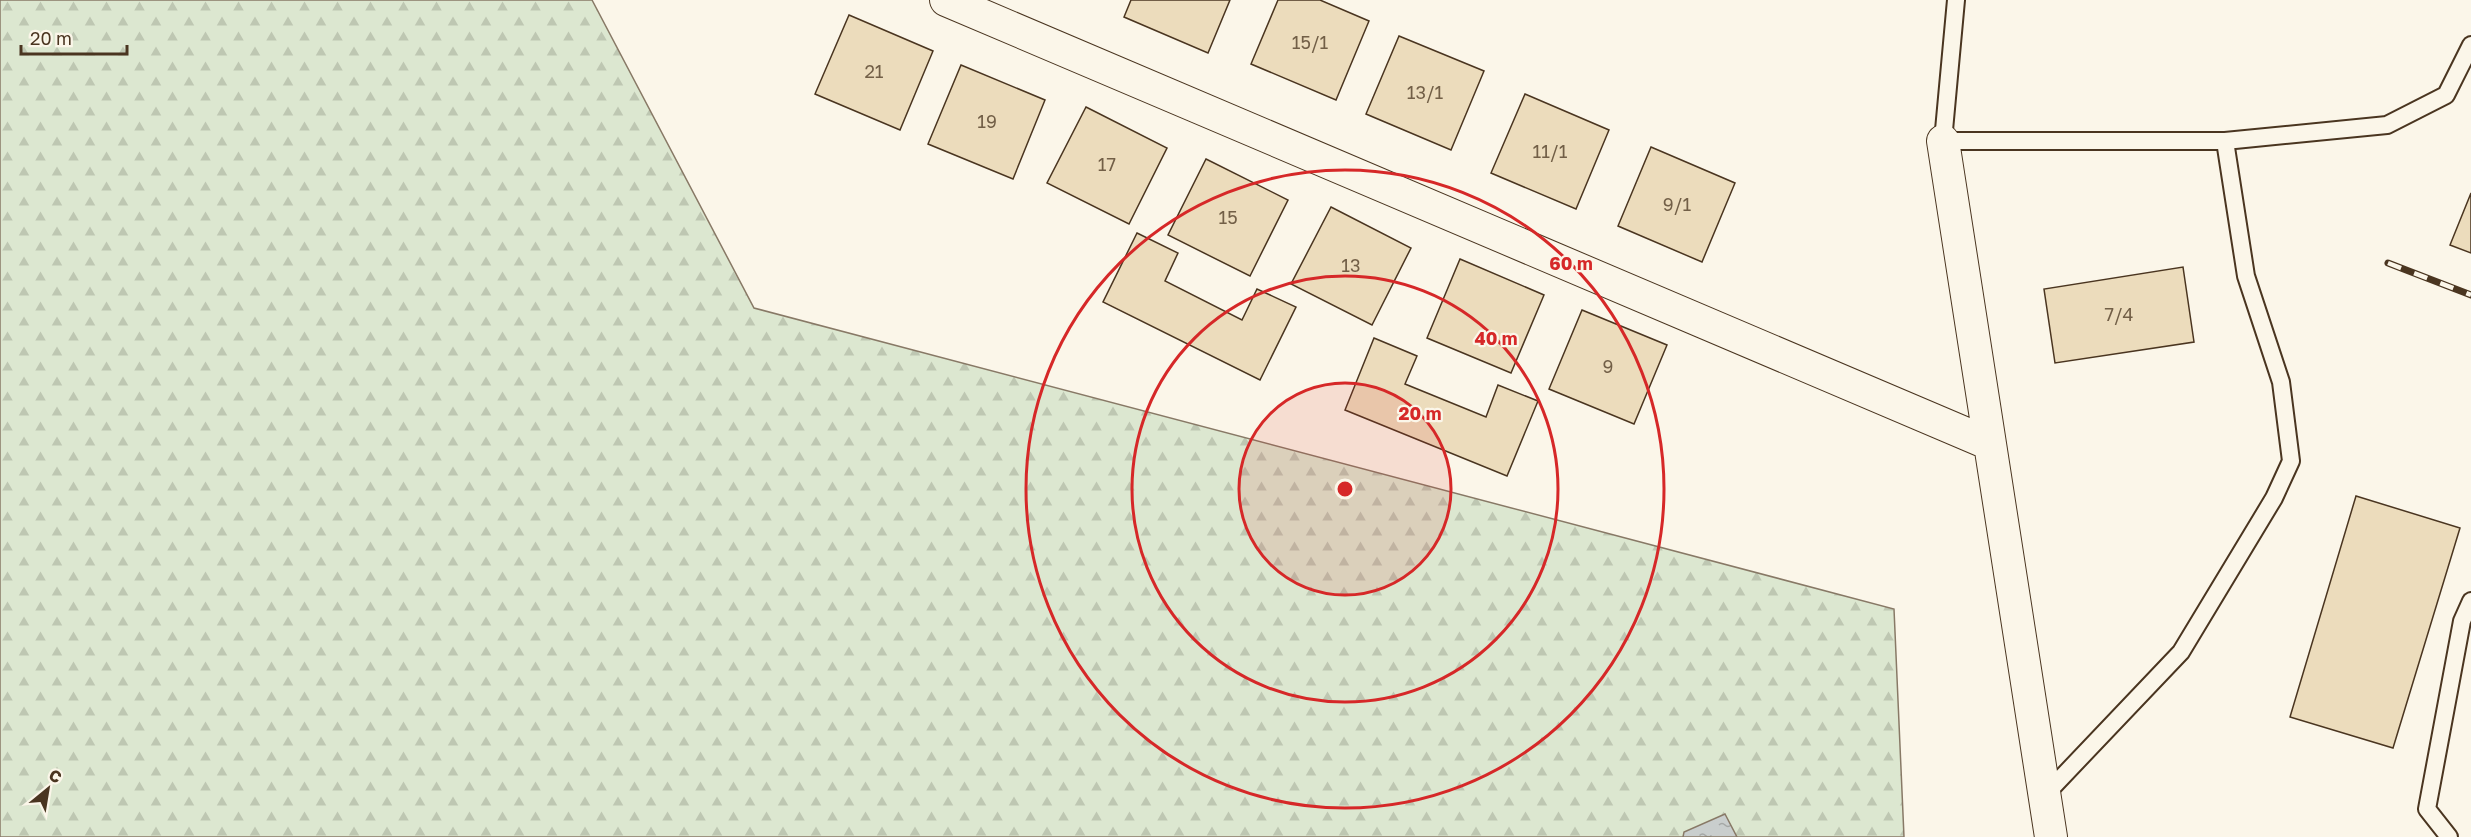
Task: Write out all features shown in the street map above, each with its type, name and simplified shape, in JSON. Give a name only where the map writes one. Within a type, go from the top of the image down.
[{"type":"street","points":[[946,0],[1990,444]]},
{"type":"street","points":[[1943,141],[2051,837]]},
{"type":"lane","points":[[1956,0],[1943,141],[2225,141],[2387,125],[2446,95],[2471,45]]},
{"type":"lane","points":[[2044,796],[2181,652],[2274,498],[2291,461],[2281,382],[2246,276],[2225,141]]},
{"type":"lane","points":[[2449,837],[2427,809],[2462,621],[2471,601]]},
{"type":"green space","points":[[0,0],[592,0],[754,308],[1894,609],[1904,837],[0,837]]},
{"type":"water","points":[[1725,814],[1737,837],[1683,837],[1684,832]]},
{"type":"building","points":[[1131,0],[1230,0],[1208,53],[1124,17]]},
{"type":"building","points":[[1278,0],[1320,0],[1369,21],[1336,100],[1251,64]]},
{"type":"building","points":[[849,15],[933,51],[900,130],[815,94]]},
{"type":"building","points":[[1399,36],[1484,71],[1451,150],[1366,114]]},
{"type":"building","points":[[961,65],[1045,100],[1013,179],[928,144]]},
{"type":"building","points":[[1525,94],[1609,130],[1576,209],[1491,173]]},
{"type":"building","points":[[1086,107],[1167,148],[1129,224],[1047,183]]},
{"type":"building","points":[[1651,147],[1735,183],[1702,262],[1618,226]]},
{"type":"building","points":[[1206,159],[1288,200],[1250,276],[1168,235]]},
{"type":"building","points":[[2471,193],[2471,253],[2450,245]]},
{"type":"building","points":[[1331,207],[1411,248],[1372,325],[1291,284]]},
{"type":"building","points":[[1137,233],[1178,253],[1165,281],[1242,320],[1257,289],[1296,307],[1260,380],[1103,302]]},
{"type":"building","points":[[1460,259],[1544,295],[1511,373],[1427,338]]},
{"type":"building","points":[[2183,267],[2194,342],[2055,363],[2044,289]]},
{"type":"building","points":[[1582,310],[1667,345],[1634,424],[1549,389]]},
{"type":"building","points":[[1374,338],[1417,356],[1405,384],[1486,417],[1498,385],[1538,401],[1507,476],[1345,410]]},
{"type":"building","points":[[2356,496],[2460,528],[2393,748],[2290,717]]},
{"type":"railway","points":[[2388,263],[2471,295]]}]
